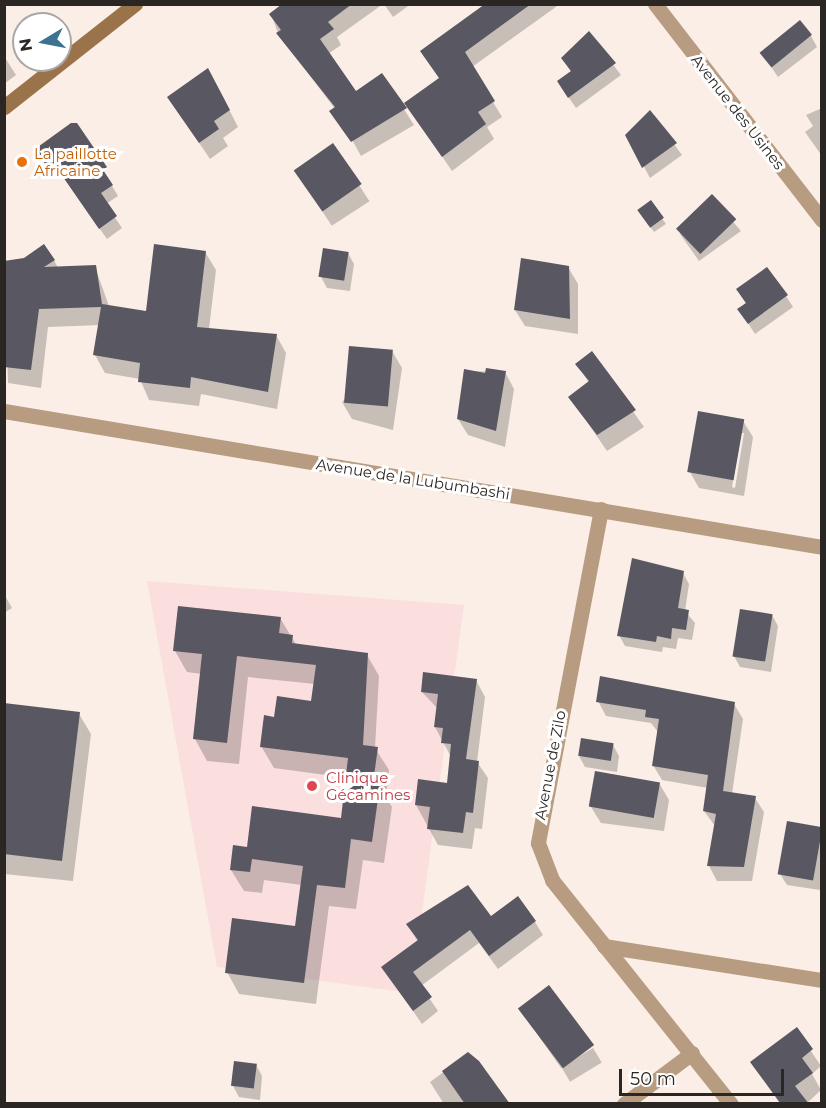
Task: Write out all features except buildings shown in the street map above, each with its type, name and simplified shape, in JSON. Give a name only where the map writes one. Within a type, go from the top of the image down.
[{"type":"main road","points":[[4,107],[135,4]]},
{"type":"street","name":"Avenue des Usines","points":[[655,4],[822,220]]},
{"type":"street","name":"Avenue de la Lubumbashi","points":[[4,411],[822,547]]},
{"type":"street","name":"Avenue de Zilo","points":[[601,509],[538,843],[552,880],[731,1104]]},
{"type":"street","points":[[604,946],[822,980]]},
{"type":"street","points":[[624,1104],[692,1053]]},
{"type":"shaded area","name":"Clinique Gécamines","points":[[147,581],[464,605],[411,993],[217,967]]},
{"type":"place","name":"La paillotte Africaine","points":[[22,162]]},
{"type":"place","name":"Clinique Gécamines","points":[[312,786]]}]
